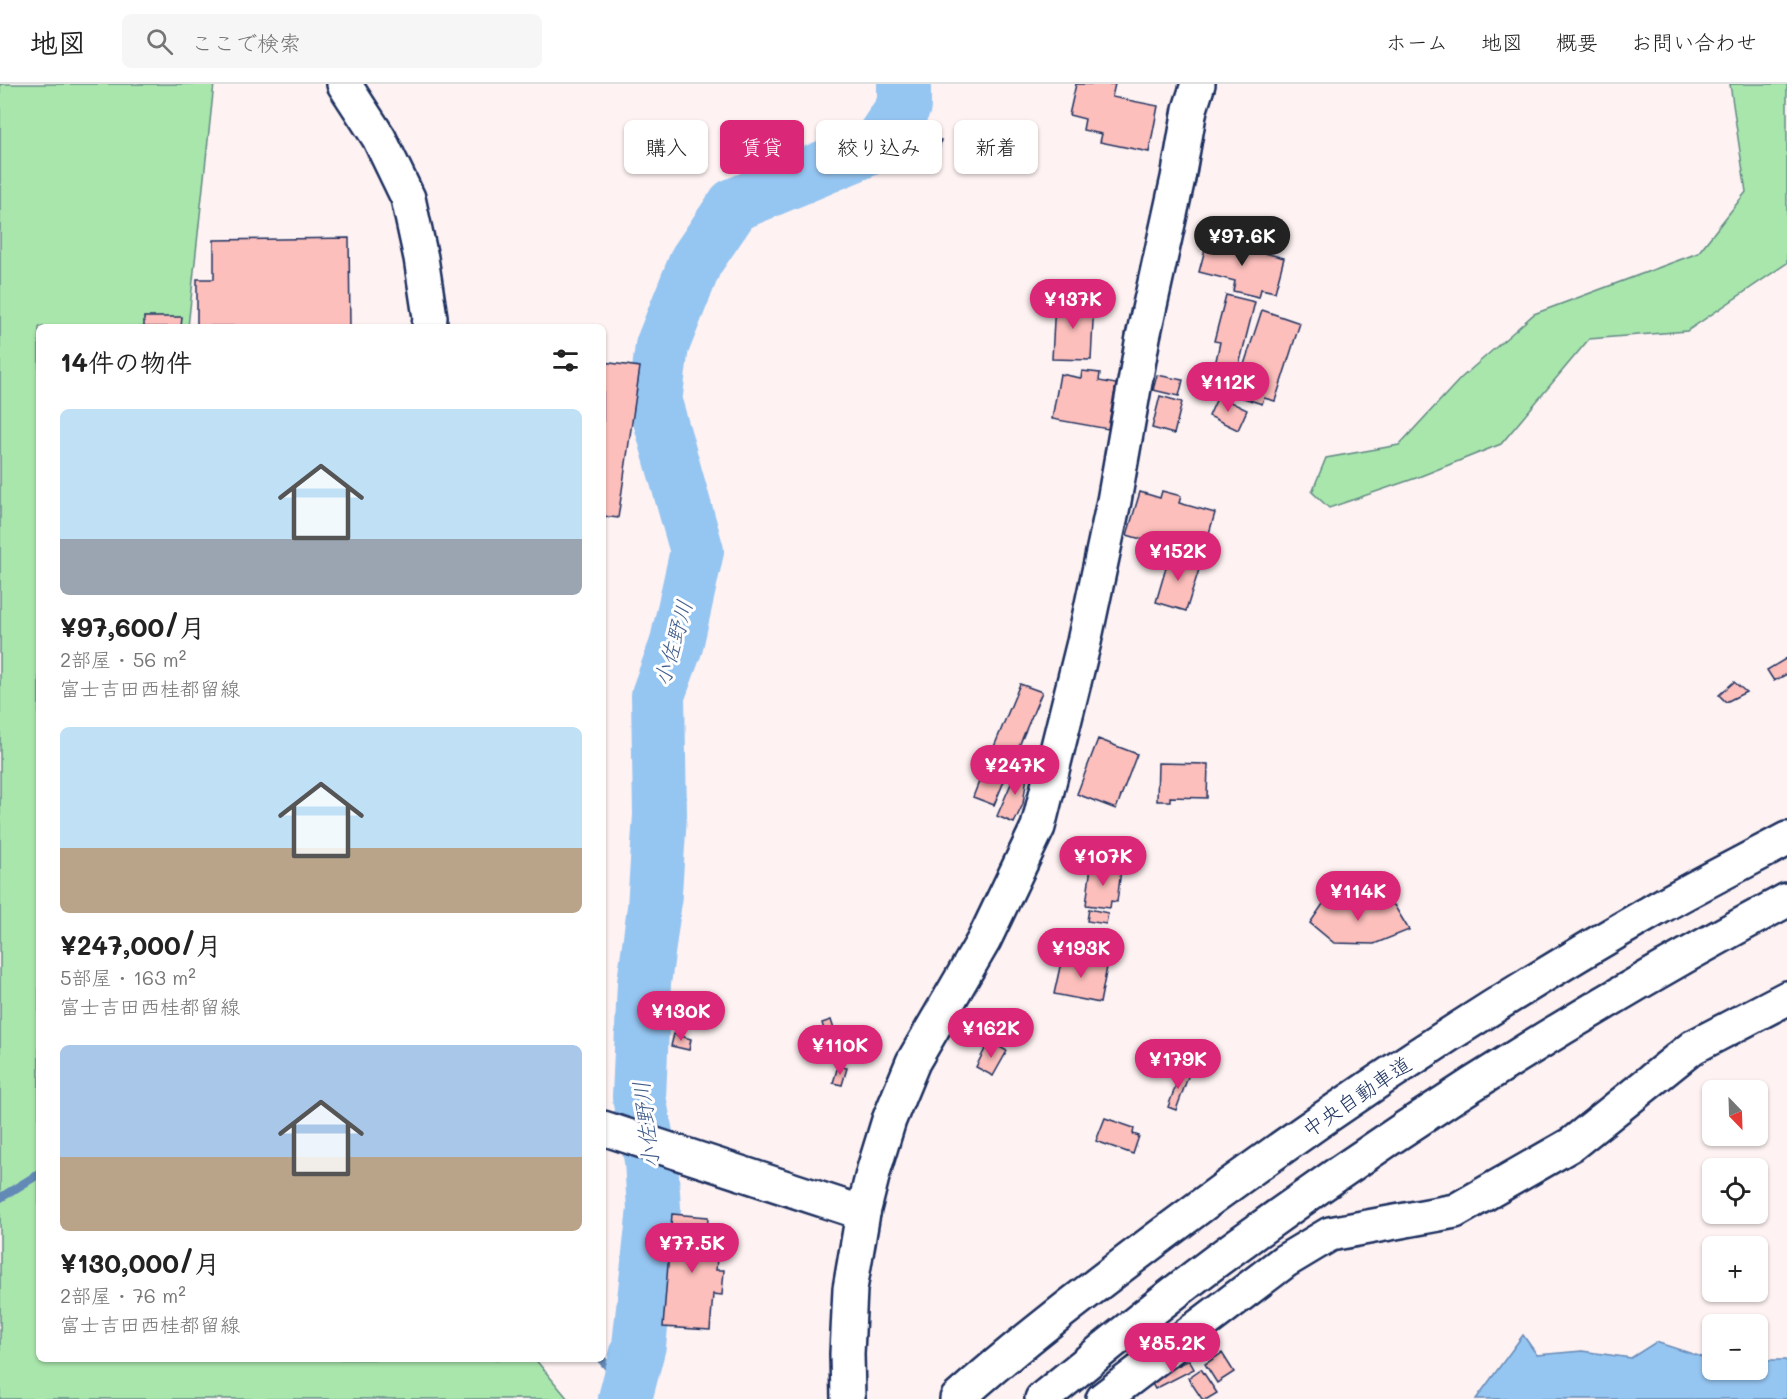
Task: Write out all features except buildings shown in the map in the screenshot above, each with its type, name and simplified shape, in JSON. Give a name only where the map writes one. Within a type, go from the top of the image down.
[{"type":"main road","points":[[344,84],[379,138],[408,198],[421,258],[429,324]]},
{"type":"main road","points":[[848,1399],[847,1354],[850,1289],[863,1213],[889,1120],[913,1062],[984,940],[1038,827],[1093,599],[1114,501],[1143,337],[1178,178],[1190,109],[1198,84]]},
{"type":"main road","name":"中央自動車道","points":[[967,1391],[1093,1287],[1209,1200],[1349,1100],[1527,985],[1659,907],[1787,839]]},
{"type":"main road","points":[[1042,1399],[1135,1323],[1253,1234],[1385,1142],[1536,1044],[1711,941],[1787,900]]},
{"type":"main road","points":[[1103,1399],[1285,1261],[1330,1234],[1455,1211],[1572,1144],[1693,1047],[1787,998]]},
{"type":"main road","points":[[608,1130],[863,1213]]},
{"type":"green space","points":[[0,84],[214,84],[188,324],[36,324],[36,1362],[537,1362],[568,1399],[0,1399]]},
{"type":"green space","points":[[1730,84],[1787,84],[1787,263],[1687,331],[1589,339],[1501,444],[1416,478],[1329,508],[1312,492],[1326,458],[1399,445],[1461,378],[1534,314],[1698,253],[1746,192]]},
{"type":"water","points":[[1523,1335],[1537,1355],[1582,1351],[1631,1358],[1656,1342],[1702,1357],[1702,1380],[1768,1380],[1768,1360],[1787,1361],[1787,1399],[1476,1399]]},
{"type":"waterway","name":"小佐野川","points":[[625,1399],[639,1345],[654,1209],[651,1160],[639,1097],[644,983],[654,908],[660,815],[658,695],[676,646],[697,551],[655,402],[662,346],[696,261],[734,205],[878,145],[904,106],[904,84]]},
{"type":"waterway","points":[[0,1198],[36,1176]]},
{"type":"waterway","points":[[604,1362],[638,1399]]}]
